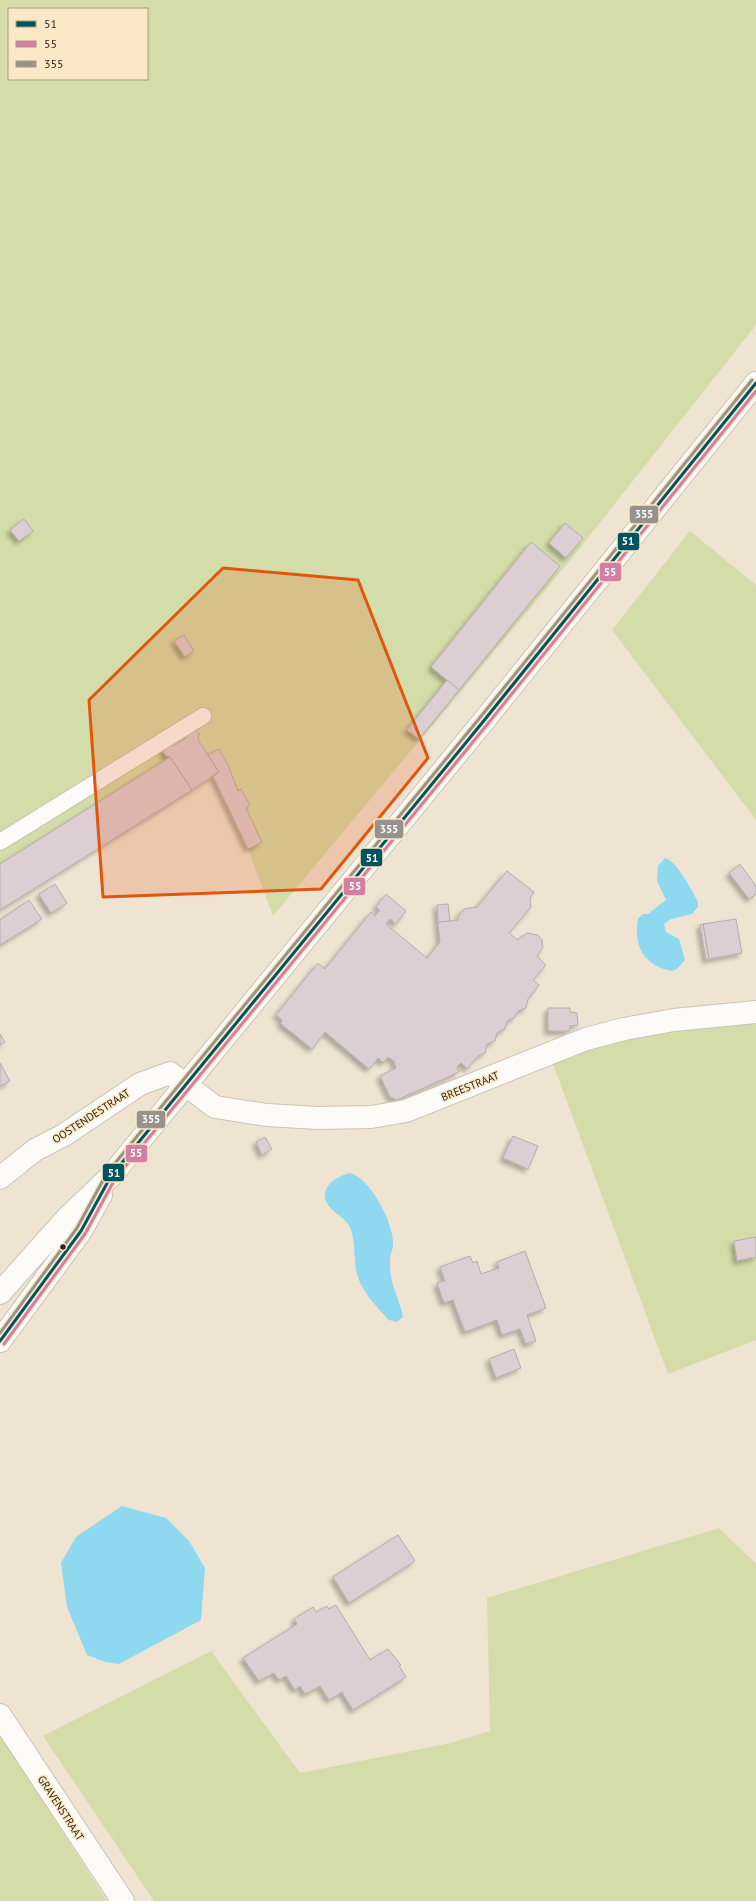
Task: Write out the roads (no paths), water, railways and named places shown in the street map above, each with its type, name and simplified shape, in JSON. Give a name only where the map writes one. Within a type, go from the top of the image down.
[{"type":"main road","points":[[0,1293],[67,1218],[112,1176],[755,385]]},
{"type":"main road","name":"BREESTRAAT","points":[[186,1085],[214,1107],[274,1116],[318,1118],[371,1117],[406,1111],[586,1040],[624,1029],[674,1020],[756,1012]]},
{"type":"main road","name":"OOSTENDESTRAAT","points":[[0,1178],[35,1150],[93,1117],[140,1084],[170,1073],[186,1085]]},
{"type":"main road","points":[[0,1341],[81,1231],[112,1176]]},
{"type":"main road","name":"GRAVENSTRAAT","points":[[0,1715],[122,1901]]},
{"type":"lane","points":[[0,842],[203,716]]},
{"type":"water","points":[[665,858],[670,860],[679,870],[698,902],[698,907],[692,914],[671,919],[664,924],[666,932],[679,939],[685,960],[673,971],[663,969],[648,960],[639,946],[637,938],[638,918],[643,914],[648,914],[666,900],[657,881],[658,866]]},
{"type":"water","points":[[349,1173],[357,1176],[373,1192],[380,1203],[390,1226],[393,1237],[390,1257],[391,1276],[403,1317],[397,1322],[389,1320],[364,1290],[356,1269],[352,1231],[347,1223],[330,1208],[325,1199],[328,1186],[338,1178]]},
{"type":"water","points":[[122,1506],[166,1518],[189,1541],[205,1568],[201,1620],[119,1664],[105,1662],[87,1655],[67,1607],[61,1563],[76,1537]]}]
